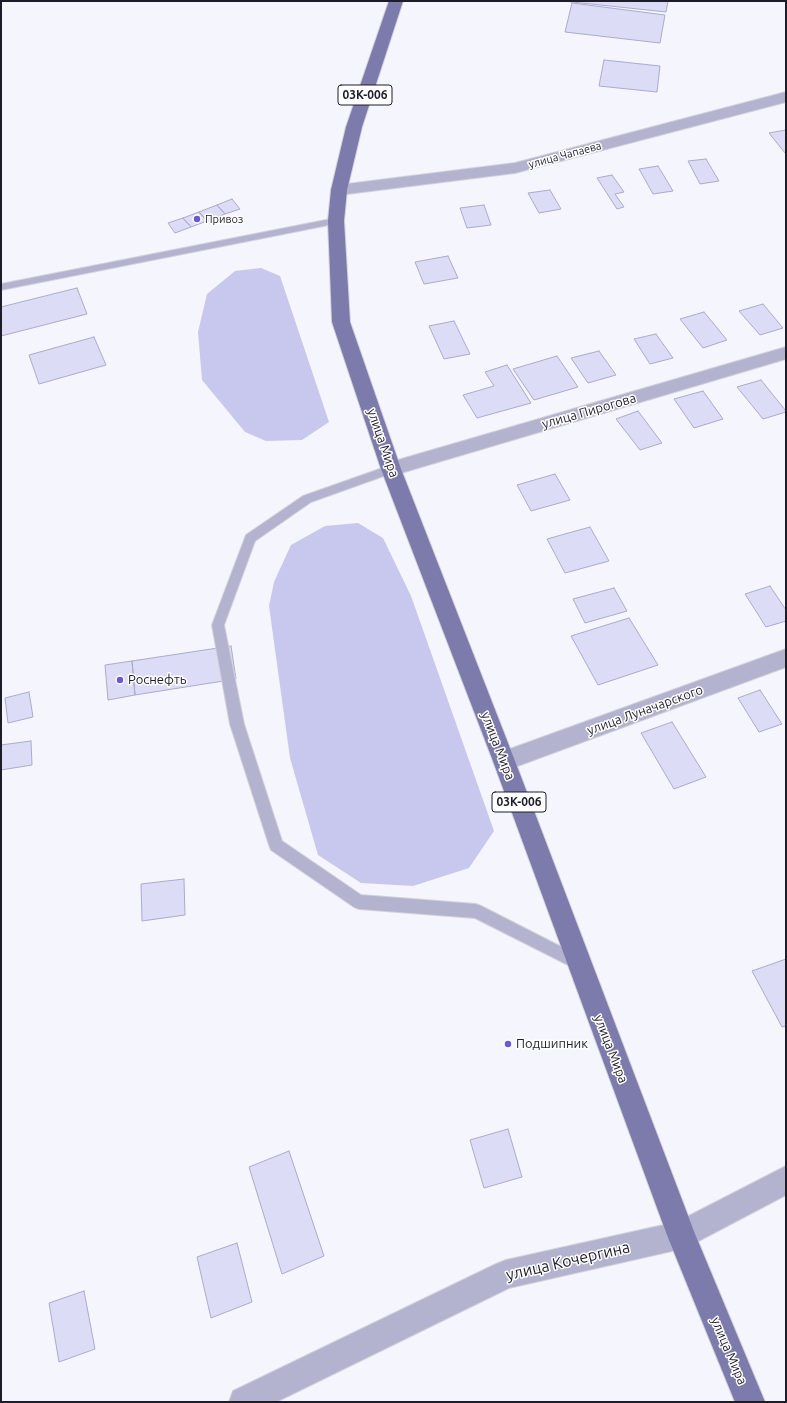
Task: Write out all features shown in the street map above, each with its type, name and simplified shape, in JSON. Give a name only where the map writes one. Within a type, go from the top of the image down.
[{"type":"main road","name":"03К-006","points":[[339,190],[354,127],[396,1]]},
{"type":"main road","name":"улица Мира","points":[[339,190],[336,221],[341,322],[391,469],[504,761],[681,1235],[750,1402]]},
{"type":"street","name":"улица Чапаева","points":[[339,190],[515,168],[786,97]]},
{"type":"street","name":"улица Пирогова","points":[[391,469],[786,353]]},
{"type":"street","name":"улица Луначарского","points":[[504,761],[786,658]]},
{"type":"street","name":"улица Кочергина","points":[[244,1402],[506,1274],[681,1235],[786,1180]]},
{"type":"lane","points":[[1,287],[336,221]]},
{"type":"lane","points":[[391,469],[306,499],[250,538],[218,625],[237,724],[276,846],[359,902],[476,911],[580,964]]},
{"type":"shaded area","points":[[261,268],[280,276],[329,422],[302,440],[266,441],[245,432],[202,380],[198,332],[207,294],[235,271]]},
{"type":"shaded area","points":[[358,523],[383,538],[411,596],[494,831],[469,868],[413,886],[361,883],[318,855],[290,758],[269,606],[274,582],[291,545],[325,526]]},
{"type":"building","points":[[563,1],[668,1],[666,12]]},
{"type":"building","points":[[572,3],[665,15],[660,43],[565,32]]},
{"type":"building","points":[[604,60],[660,66],[657,92],[599,86]]},
{"type":"building","points":[[786,130],[786,153],[785,153],[769,133]]},
{"type":"building","points":[[706,159],[719,181],[700,184],[688,161]]},
{"type":"building","points":[[658,166],[673,191],[653,194],[639,169]]},
{"type":"building","points":[[612,175],[624,192],[615,194],[624,207],[617,209],[597,178]]},
{"type":"building","points":[[550,190],[561,209],[539,213],[528,193]]},
{"type":"building","points":[[232,199],[240,209],[225,214],[217,205]]},
{"type":"building","points":[[217,205],[225,214],[207,221],[199,212]]},
{"type":"building","points":[[484,205],[491,225],[467,228],[460,208]]},
{"type":"building","points":[[199,212],[207,221],[191,227],[183,218]]},
{"type":"building","points":[[183,218],[191,227],[175,233],[168,223]]},
{"type":"building","points":[[448,256],[458,278],[424,284],[415,262]]},
{"type":"building","points":[[77,288],[87,314],[1,336],[1,307]]},
{"type":"building","points":[[763,304],[783,328],[760,335],[739,311]]},
{"type":"building","points":[[704,312],[727,340],[703,348],[680,319]]},
{"type":"building","points":[[454,321],[470,354],[444,359],[429,326]]},
{"type":"building","points":[[656,334],[673,358],[650,364],[634,339]]},
{"type":"building","points":[[94,337],[106,365],[39,384],[29,355]]},
{"type":"building","points":[[599,351],[616,375],[588,383],[571,358]]},
{"type":"building","points":[[557,356],[578,387],[534,400],[513,369]]},
{"type":"building","points":[[507,365],[531,403],[477,418],[463,395],[494,386],[485,372]]},
{"type":"building","points":[[761,380],[786,412],[763,419],[737,387]]},
{"type":"building","points":[[703,391],[723,419],[694,428],[674,399]]},
{"type":"building","points":[[638,411],[662,443],[640,450],[616,419]]},
{"type":"building","points":[[555,474],[570,500],[531,511],[517,485]]},
{"type":"building","points":[[590,527],[609,561],[565,573],[547,539]]},
{"type":"building","points":[[770,586],[786,610],[786,621],[766,627],[745,594]]},
{"type":"building","points":[[614,588],[627,611],[585,623],[573,599]]},
{"type":"building","points":[[629,618],[658,665],[598,685],[571,636]]},
{"type":"building","points":[[231,646],[236,679],[135,695],[132,661]]},
{"type":"building","name":"Роснефть","points":[[132,661],[135,695],[108,700],[105,665]]},
{"type":"building","points":[[760,690],[782,724],[759,732],[738,698]]},
{"type":"building","points":[[29,692],[33,717],[8,723],[5,698]]},
{"type":"building","points":[[672,722],[706,777],[674,789],[641,733]]},
{"type":"building","points":[[31,741],[32,765],[1,770],[1,745]]},
{"type":"building","points":[[184,879],[185,915],[142,921],[141,884]]},
{"type":"building","points":[[786,959],[786,1026],[782,1027],[752,971]]},
{"type":"building","points":[[508,1129],[522,1177],[484,1188],[470,1140]]},
{"type":"building","points":[[289,1151],[324,1256],[282,1274],[249,1167]]},
{"type":"building","points":[[237,1243],[252,1302],[211,1318],[197,1257]]},
{"type":"building","points":[[84,1291],[95,1349],[59,1362],[49,1303]]},
{"type":"place","name":"Привоз","points":[[197,219]]},
{"type":"place","name":"Роснефть","points":[[120,680]]},
{"type":"place","name":"Подшипник","points":[[508,1044]]}]
